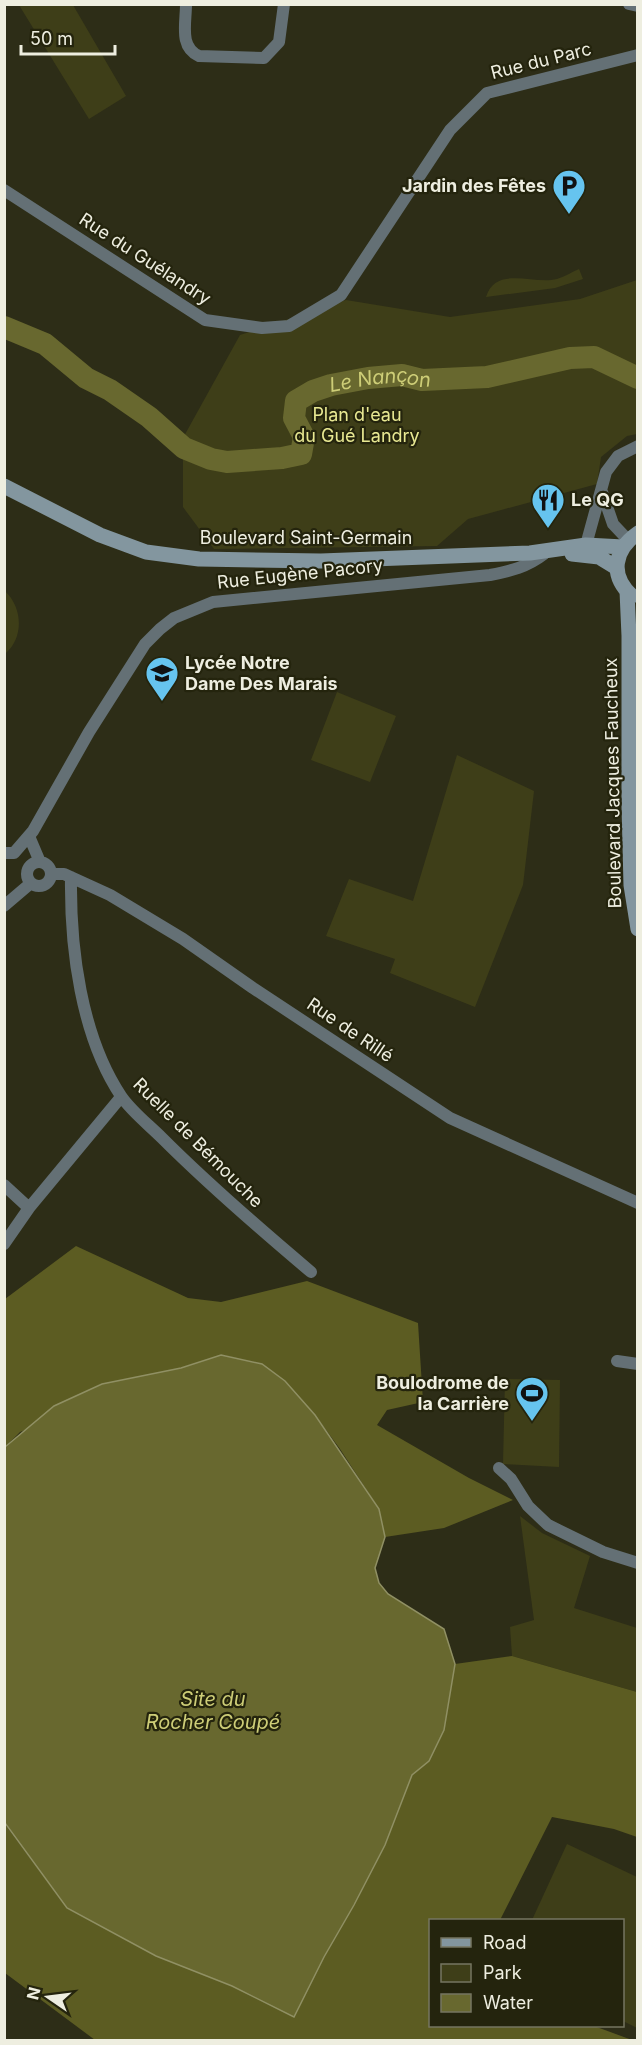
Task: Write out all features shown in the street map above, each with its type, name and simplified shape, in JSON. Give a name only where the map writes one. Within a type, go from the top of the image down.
[{"type":"main road","name":"Boulevard Saint-Germain","points":[[4,486],[100,535],[146,552],[199,559],[321,561],[537,554],[629,540]]},
{"type":"main road","points":[[629,540],[618,557],[617,567],[618,576],[632,595]]},
{"type":"main road","points":[[537,554],[584,554],[599,557],[617,567]]},
{"type":"main road","name":"Boulevard Jacques Faucheux","points":[[632,595],[629,636],[630,829],[632,885],[638,928]]},
{"type":"main road","name":"Boulevard Jacques Faucheux","points":[[629,636],[638,615]]},
{"type":"street","points":[[186,4],[186,44],[191,52],[200,56],[264,58],[279,42],[284,4]]},
{"type":"street","points":[[629,4],[638,6]]},
{"type":"street","name":"Rue du Parc","points":[[341,296],[450,130],[487,93],[638,55]]},
{"type":"street","name":"Rue du Guélandry","points":[[4,190],[205,320],[262,328],[289,326],[341,296]]},
{"type":"street","points":[[586,545],[606,472],[618,456],[638,446]]},
{"type":"street","points":[[602,491],[613,524],[629,540]]},
{"type":"street","name":"Rue Eugène Pacory","points":[[9,853],[29,836],[89,732],[145,644],[174,618],[213,602],[490,575],[516,570],[534,562],[537,554]]},
{"type":"street","points":[[29,836],[40,862],[49,867],[51,874],[49,881],[43,886],[36,886],[27,878],[27,870],[33,864],[40,862]]},
{"type":"street","points":[[9,853],[27,870]]},
{"type":"street","name":"Rue de Rillé","points":[[51,874],[64,874],[111,896],[183,939],[450,1118],[638,1203]]},
{"type":"street","name":"Ruelle de Bémouche","points":[[71,877],[74,945],[84,1005],[99,1053],[122,1097],[241,1214],[311,1272]]},
{"type":"street","points":[[4,906],[31,883]]},
{"type":"street","points":[[4,1244],[29,1208],[122,1097]]},
{"type":"street","points":[[4,1185],[29,1208]]},
{"type":"street","points":[[617,1361],[638,1364]]},
{"type":"street","points":[[499,1468],[512,1479],[528,1506],[548,1525],[582,1543],[638,1563]]},
{"type":"green space","points":[[19,5],[73,5],[126,96],[89,119]]},
{"type":"green space","points":[[579,269],[583,279],[555,288],[486,297],[491,287],[507,279],[557,279]]},
{"type":"green space","name":"Plan d'eau du Gué Landry","points":[[637,280],[637,434],[627,436],[601,457],[597,484],[468,519],[437,546],[214,549],[183,507],[183,438],[240,335],[346,300],[450,317],[580,299]]},
{"type":"green space","points":[[5,591],[15,606],[19,623],[16,640],[5,654]]},
{"type":"green space","points":[[337,692],[396,716],[370,782],[311,760]]},
{"type":"green space","points":[[457,755],[534,791],[523,885],[475,1007],[390,973],[395,959],[326,936],[349,879],[413,901]]},
{"type":"green space","name":"Boulodrome de la Carrière","points":[[505,1379],[560,1380],[559,1467],[503,1464]]},
{"type":"green space","points":[[520,1516],[542,1533],[590,1556],[574,1608],[637,1628],[637,1692],[512,1656],[510,1627],[534,1620]]},
{"type":"green space","points":[[567,1844],[637,1877],[637,2028],[624,2022],[624,1919],[532,1919]]},
{"type":"shaded area","points":[[76,1246],[188,1298],[221,1302],[307,1281],[418,1323],[423,1402],[387,1410],[377,1425],[469,1478],[513,1500],[444,1528],[385,1537],[379,1509],[340,1449],[315,1415],[285,1381],[262,1364],[222,1355],[181,1368],[20,1432],[5,1447],[5,1299]]},
{"type":"shaded area","points":[[512,1656],[637,1692],[637,1837],[614,1829],[552,1817],[501,1919],[429,1919],[429,2027],[597,2027],[632,2040],[95,2040],[5,1973],[4,1823],[67,1908],[156,1956],[232,1986],[294,2017],[385,1845],[412,1775],[429,1761],[444,1730],[455,1664]]},
{"type":"water","name":"Site du Rocher Coupé","points":[[221,1355],[262,1364],[285,1381],[315,1415],[379,1509],[385,1537],[375,1568],[379,1583],[388,1594],[444,1629],[455,1664],[444,1730],[429,1761],[412,1775],[385,1845],[294,2017],[232,1986],[156,1956],[67,1908],[5,1823],[5,1447],[54,1406],[102,1384],[181,1368]]},
{"type":"waterway","name":"Le Nançon","points":[[4,327],[45,344],[86,378],[110,390],[149,417],[184,448],[211,459],[227,462],[282,458],[301,454],[304,437],[294,418],[296,401],[313,391],[331,385],[402,375],[422,380],[487,377],[570,358],[594,357],[638,378]]},
{"type":"place","name":"Jardin des Fêtes","points":[[569,215]]},
{"type":"place","name":"Le QG","points":[[548,529]]},
{"type":"place","name":"Lycée Notre Dame Des Marais","points":[[162,702]]},
{"type":"place","name":"Boulodrome de la Carrière","points":[[532,1422]]}]
